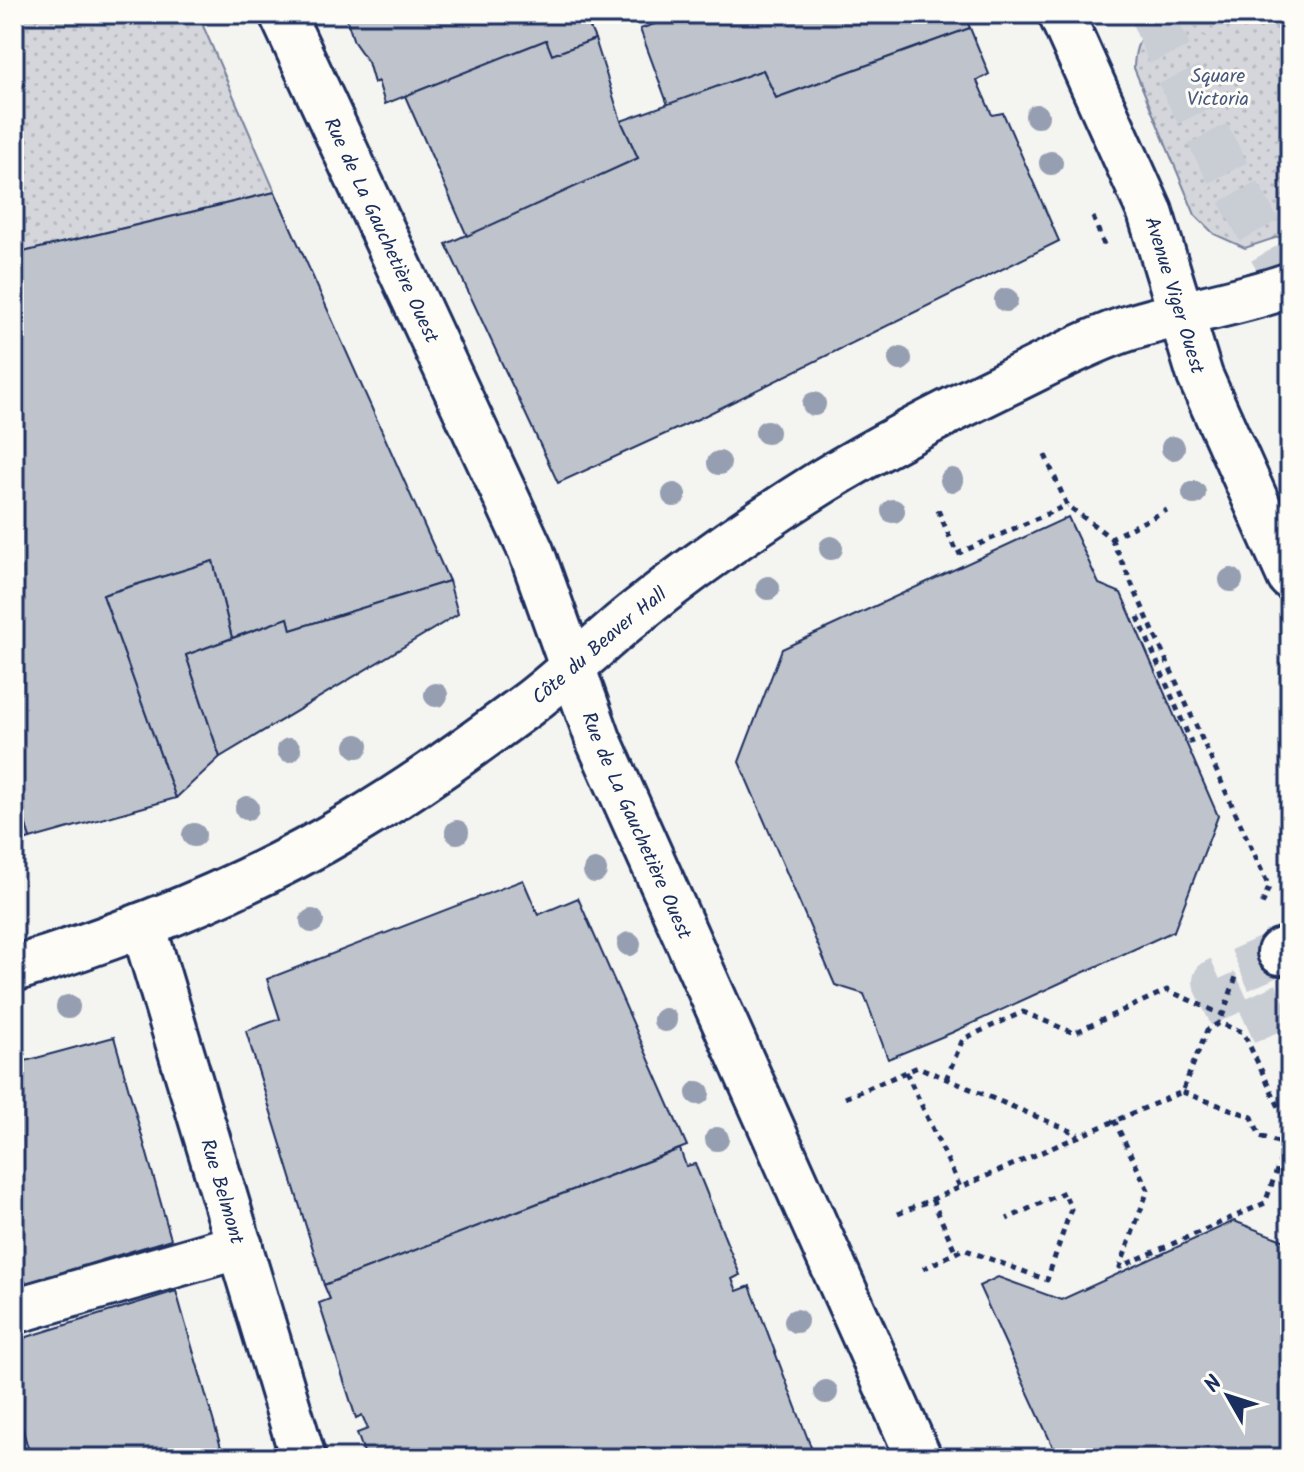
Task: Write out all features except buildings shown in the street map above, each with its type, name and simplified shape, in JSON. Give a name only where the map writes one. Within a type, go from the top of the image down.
[{"type":"street","name":"Rue de La Gauchetière Ouest","points":[[282,14],[531,551],[598,739],[919,1458]]},
{"type":"street","name":"Avenue Viger Ouest","points":[[1065,15],[1150,212],[1200,376],[1290,577]]},
{"type":"street","name":"Côte du Beaver Hall","points":[[14,969],[143,925],[258,874],[348,827],[532,701],[633,615],[714,555],[828,478],[967,402],[1091,342],[1142,324],[1246,301],[1290,285]]},
{"type":"street","name":"Rue Belmont","points":[[143,925],[303,1458]]},
{"type":"street","points":[[14,1311],[240,1246]]},
{"type":"path","points":[[1045,455],[1067,505],[1111,538],[1269,887],[1262,906]]},
{"type":"path","points":[[938,510],[957,554],[1067,505]]},
{"type":"path","points":[[1111,538],[1167,510]]},
{"type":"path","points":[[1138,617],[1194,749]]},
{"type":"path","points":[[946,1079],[963,1039],[1023,1012],[1074,1033],[1167,990],[1223,1015]]},
{"type":"path","points":[[1182,1092],[1207,1030],[1219,1023],[1227,1004]]},
{"type":"path","points":[[1114,1120],[1148,1190],[1120,1267],[1265,1203],[1290,1132],[1243,1032],[1219,1023]]},
{"type":"path","points":[[845,1098],[918,1067],[1079,1135]]},
{"type":"path","points":[[906,1072],[960,1187]]},
{"type":"path","points":[[898,1214],[1182,1092],[1252,1117],[1260,1136],[1286,1145]]},
{"type":"path","points":[[923,1269],[963,1249],[1047,1280],[1071,1209],[1064,1192],[1007,1219]]},
{"type":"path","points":[[932,1199],[956,1253]]},
{"type":"green space","points":[[14,14],[198,14],[275,192],[19,253],[14,238]]},
{"type":"green space","name":"Square Victoria","points":[[1193,14],[1290,14],[1290,233],[1245,248],[1214,234],[1195,215],[1134,68],[1139,43],[1150,29]]},
{"type":"tunnel","points":[[1152,14],[1216,151],[1290,284]]},
{"type":"tunnel","points":[[1280,952],[1215,981],[1236,1027],[1290,1002]]}]
